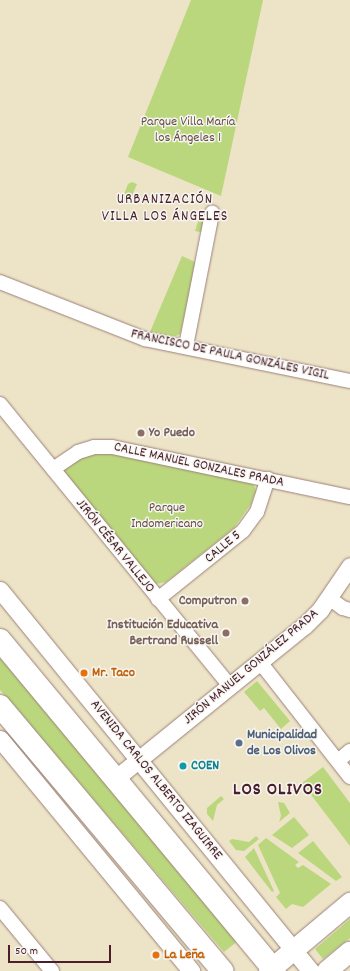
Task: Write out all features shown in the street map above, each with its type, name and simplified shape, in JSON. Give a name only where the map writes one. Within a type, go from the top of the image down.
[{"type":"main road","name":"AVENIDA CARLOS ALBERTO IZAGUIRRE","points":[[0,640],[116,778],[273,970]]},
{"type":"main road","points":[[0,706],[222,971]]},
{"type":"main road","points":[[273,970],[294,950],[350,903]]},
{"type":"main road","points":[[327,971],[350,952]]},
{"type":"street","points":[[186,346],[212,213]]},
{"type":"street","name":"FRANCISCO DE PAULA GONZÁLES VIGIL","points":[[1,284],[145,339],[186,346],[350,381]]},
{"type":"street","name":"JIRÓN CÉSAR VALLEJO","points":[[0,404],[230,686]]},
{"type":"street","name":"CALLE MANUEL GONZALES PRADA","points":[[53,469],[78,452],[102,446],[350,497]]},
{"type":"street","name":"CALLE 5","points":[[158,599],[243,531],[257,512],[268,479]]},
{"type":"street","name":"JIRÓN MANUEL GONZÁLEZ PRADA","points":[[116,778],[309,622],[329,598],[350,566]]},
{"type":"street","name":"AVENIDA CARLOS ALBERTO IZAGUIRRE","points":[[0,590],[140,758],[311,971]]},
{"type":"street","points":[[329,598],[343,608],[350,610]]},
{"type":"street","points":[[260,662],[350,777]]},
{"type":"street","points":[[0,739],[191,971]]},
{"type":"street","points":[[338,761],[350,751]]},
{"type":"street","points":[[0,908],[52,971]]},
{"type":"green space","name":"Parque Villa María los Ángeles 1","points":[[191,0],[263,0],[221,196],[128,157]]},
{"type":"green space","points":[[132,182],[137,184],[129,203],[124,201],[123,197],[128,184]]},
{"type":"green space","points":[[201,212],[206,214],[203,231],[200,232],[195,231]]},
{"type":"green space","points":[[182,256],[197,263],[180,334],[174,337],[150,332]]},
{"type":"green space","name":"Parque Indomericano","points":[[100,453],[117,454],[252,482],[256,490],[251,504],[234,528],[166,582],[156,584],[64,472],[66,467],[84,456]]},
{"type":"green space","points":[[0,654],[239,940],[224,952],[0,690]]},
{"type":"green space","points":[[257,681],[290,721],[281,729],[264,708],[260,711],[244,692]]},
{"type":"green space","points":[[323,767],[350,803],[350,846],[302,783]]},
{"type":"green space","points":[[221,796],[224,799],[217,805],[213,821],[207,814],[207,808]]},
{"type":"green space","points":[[278,802],[284,803],[290,813],[279,822],[281,816]]},
{"type":"green space","points":[[294,817],[309,835],[292,848],[272,835]]},
{"type":"green space","points":[[256,836],[259,839],[244,851],[236,850],[229,841],[232,839],[249,842]]},
{"type":"green space","points":[[266,838],[299,862],[295,865],[298,868],[303,865],[331,884],[303,907],[292,904],[286,909],[276,897],[280,893],[258,845]]},
{"type":"green space","points":[[313,841],[342,877],[336,881],[298,853]]},
{"type":"green space","points":[[254,848],[274,891],[272,892],[245,857]]},
{"type":"green space","points":[[350,919],[350,938],[323,959],[315,949]]},
{"type":"place","name":"Yo Puedo","points":[[141,433]]},
{"type":"place","name":"Computron","points":[[245,601]]},
{"type":"place","name":"Institución Educativa Bertrand Russell","points":[[226,633]]},
{"type":"place","name":"Mr. Taco","points":[[84,673]]},
{"type":"place","name":"Municipalidad de Los Olivos","points":[[239,743]]},
{"type":"place","name":"COEN","points":[[183,766]]},
{"type":"place","name":"La Leña","points":[[156,955]]},
{"type":"district","name":"URBANIZACIÓN VILLA LOS ÁNGELES","points":[[165,208]]},
{"type":"district","name":"LOS OLIVOS","points":[[278,791]]}]
